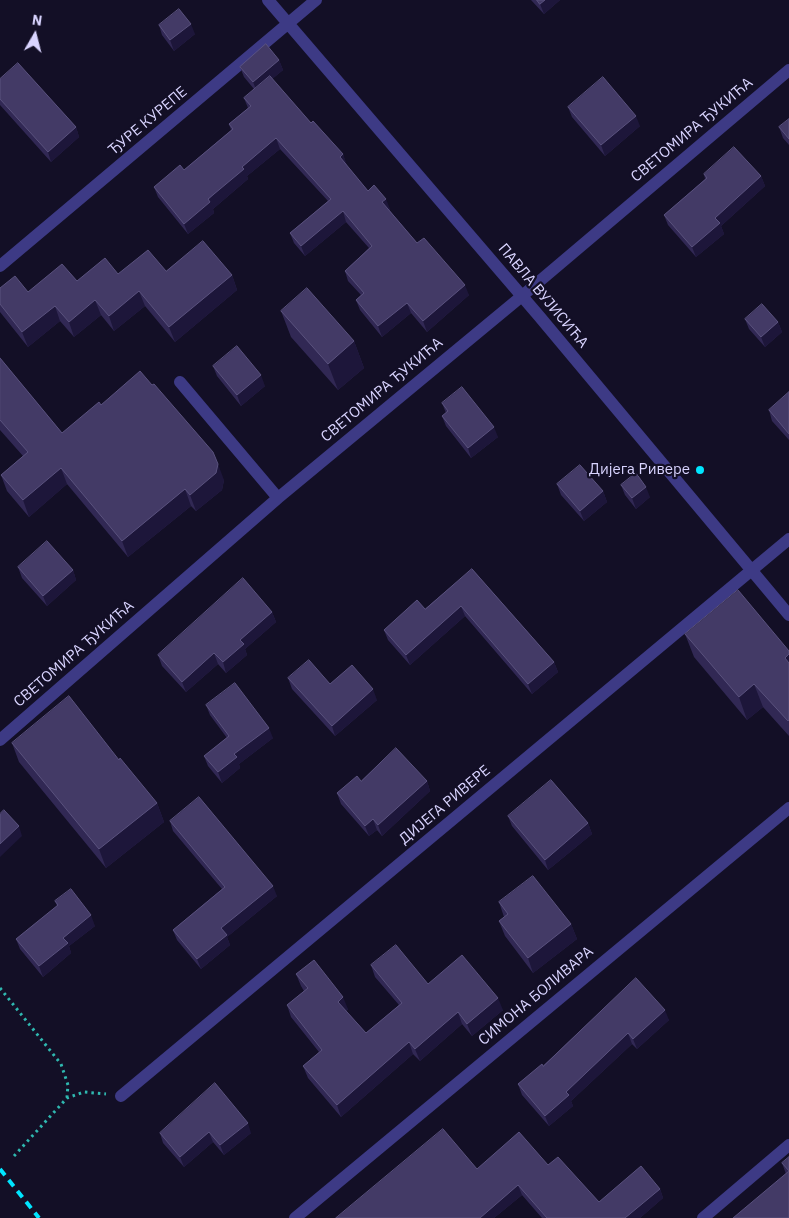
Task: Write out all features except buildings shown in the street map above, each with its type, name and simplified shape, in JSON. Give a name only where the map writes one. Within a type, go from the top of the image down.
[{"type":"street","name":"ПАВЛА ВУЈИСИЋА","points":[[268,0],[522,296],[789,616]]},
{"type":"street","name":"ЂУРЕ КУРЕПЕ","points":[[0,266],[316,0]]},
{"type":"street","name":"СВЕТОМИРА ЂУКИЋА","points":[[0,740],[278,498],[522,296],[789,70]]},
{"type":"street","points":[[180,382],[278,498]]},
{"type":"street","name":"ДИЈЕГА РИВЕРЕ","points":[[121,1096],[789,539]]},
{"type":"street","name":"СИМОНА БОЛИВАРА","points":[[299,1214],[789,808]]},
{"type":"street","points":[[703,1218],[789,1145]]},
{"type":"path","points":[[0,988],[61,1064],[68,1085],[67,1098]]},
{"type":"path","points":[[14,1156],[67,1098],[84,1092],[121,1096]]},
{"type":"railway","points":[[0,1169],[39,1218]]},
{"type":"place","name":"Дијега Ривере","points":[[700,470]]}]
